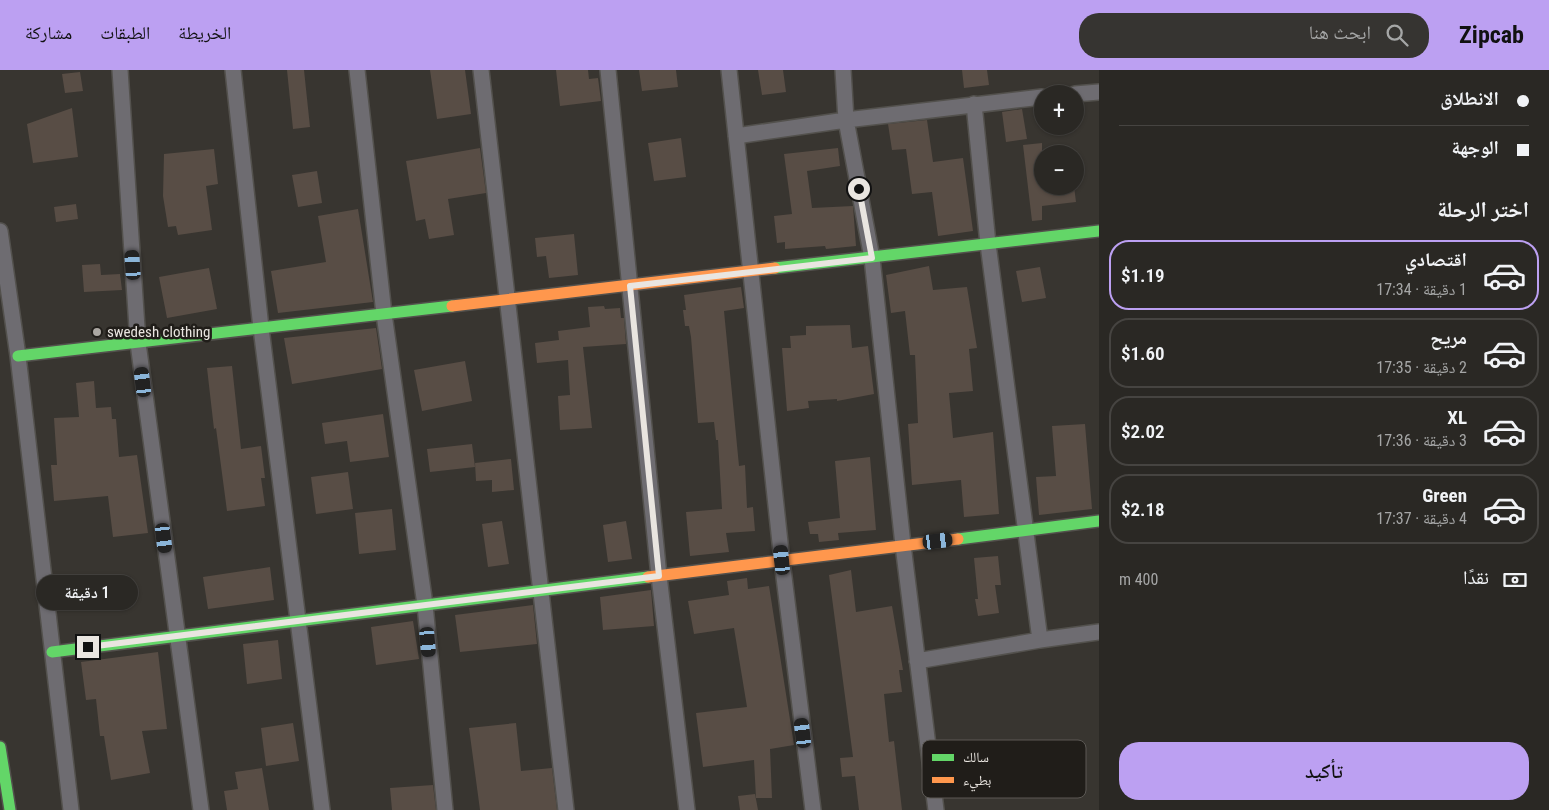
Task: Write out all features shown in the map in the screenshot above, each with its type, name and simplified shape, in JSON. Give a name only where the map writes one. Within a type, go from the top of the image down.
[{"type":"main road","points":[[18,356],[1099,231]]},
{"type":"main road","points":[[52,652],[1099,521]]},
{"type":"main road","points":[[0,747],[6,808]]},
{"type":"street","points":[[120,70],[138,343],[201,810]]},
{"type":"street","points":[[233,70],[261,328],[322,810]]},
{"type":"street","points":[[357,70],[384,314],[425,604],[445,810]]},
{"type":"street","points":[[481,70],[566,810]]},
{"type":"street","points":[[608,70],[659,576],[687,810]]},
{"type":"street","points":[[729,70],[749,272],[813,810]]},
{"type":"street","points":[[843,70],[846,120],[872,258],[903,546],[927,740]]},
{"type":"street","points":[[1084,93],[1099,92]]},
{"type":"street","points":[[736,136],[846,120],[1034,98]]},
{"type":"street","points":[[974,104],[988,244],[1040,640]]},
{"type":"street","points":[[0,231],[18,356],[71,810]]},
{"type":"street","points":[[917,661],[1099,632]]},
{"type":"building","points":[[287,70],[304,70],[310,127],[293,129]]},
{"type":"building","points":[[430,70],[465,70],[471,114],[437,119]]},
{"type":"building","points":[[556,70],[588,70],[589,79],[598,78],[601,101],[560,106]]},
{"type":"building","points":[[639,70],[676,70],[678,87],[642,91]]},
{"type":"building","points":[[758,70],[783,70],[786,92],[762,95]]},
{"type":"building","points":[[962,70],[987,70],[989,85],[964,88]]},
{"type":"building","points":[[80,72],[83,91],[65,93],[62,74]]},
{"type":"building","points":[[72,108],[78,157],[33,163],[27,124]]},
{"type":"building","points":[[1022,109],[1027,139],[1006,142],[1002,112]]},
{"type":"building","points":[[927,120],[933,162],[963,158],[973,231],[938,236],[932,192],[912,194],[906,149],[892,150],[888,124]]},
{"type":"building","points":[[681,138],[686,177],[654,181],[648,143]]},
{"type":"building","points":[[1042,143],[1042,145],[1034,145],[1034,195],[1075,195],[1076,202],[1042,206],[1042,220],[1032,221],[1023,145]]},
{"type":"building","points":[[480,148],[486,193],[448,199],[454,235],[429,239],[425,219],[416,221],[406,161]]},
{"type":"building","points":[[838,148],[840,166],[807,171],[812,208],[853,206],[856,246],[826,249],[825,246],[785,249],[785,242],[777,243],[774,216],[792,214],[784,154]]},
{"type":"building","points":[[214,149],[218,184],[206,186],[212,230],[178,235],[176,226],[168,227],[163,196],[164,154]]},
{"type":"building","points":[[317,171],[322,203],[298,207],[292,175]]},
{"type":"building","points":[[76,204],[78,219],[56,222],[54,207]]},
{"type":"building","points":[[358,209],[373,302],[278,313],[271,271],[326,262],[318,216]]},
{"type":"building","points":[[574,234],[578,275],[549,278],[546,256],[537,257],[535,238]]},
{"type":"building","points":[[100,264],[101,275],[120,274],[122,290],[84,292],[82,265]]},
{"type":"building","points":[[929,266],[933,290],[967,287],[977,348],[969,349],[973,391],[949,393],[953,438],[993,432],[999,514],[964,517],[961,480],[912,485],[908,424],[918,423],[915,355],[910,355],[905,311],[891,313],[886,275]]},
{"type":"building","points":[[1040,267],[1046,298],[1022,302],[1016,271]]},
{"type":"building","points":[[209,268],[217,309],[167,318],[159,277]]},
{"type":"building","points":[[741,287],[744,308],[724,311],[739,466],[745,465],[747,508],[753,507],[755,531],[726,533],[729,552],[690,556],[686,512],[722,509],[718,440],[716,440],[714,422],[698,423],[691,337],[689,326],[685,326],[683,310],[686,310],[684,295]]},
{"type":"building","points":[[604,306],[605,309],[620,308],[621,318],[624,318],[626,344],[583,347],[592,428],[560,430],[558,396],[570,395],[568,360],[537,363],[535,343],[559,340],[558,331],[590,327],[588,307]]},
{"type":"building","points":[[850,325],[852,348],[868,346],[874,394],[837,401],[837,399],[808,401],[809,408],[787,411],[782,348],[791,348],[790,336],[806,335],[806,326]]},
{"type":"building","points":[[376,328],[382,369],[292,384],[284,338]]},
{"type":"building","points":[[465,361],[472,401],[422,411],[414,370]]},
{"type":"building","points":[[232,366],[241,449],[261,446],[265,478],[261,478],[265,506],[227,511],[216,428],[214,429],[207,368]]},
{"type":"building","points":[[94,381],[96,408],[111,407],[112,419],[116,419],[119,457],[137,455],[148,533],[113,537],[108,496],[54,501],[51,465],[57,465],[54,418],[79,417],[76,383]]},
{"type":"building","points":[[383,414],[389,457],[350,462],[347,441],[325,444],[322,423]]},
{"type":"building","points":[[1085,424],[1092,509],[1039,515],[1036,477],[1056,476],[1052,426]]},
{"type":"building","points":[[472,444],[475,467],[430,472],[427,449]]},
{"type":"building","points":[[870,457],[876,530],[838,533],[839,540],[819,542],[818,534],[810,534],[808,522],[840,518],[835,461]]},
{"type":"building","points":[[511,459],[514,490],[492,492],[492,480],[476,481],[475,463]]},
{"type":"building","points":[[348,472],[353,509],[316,514],[311,477]]},
{"type":"building","points":[[392,509],[396,550],[359,554],[355,513]]},
{"type":"building","points":[[502,521],[509,564],[488,567],[482,524]]},
{"type":"building","points":[[626,521],[632,559],[608,562],[603,525]]},
{"type":"building","points":[[998,556],[1001,585],[995,585],[999,613],[978,616],[975,599],[978,599],[974,558]]},
{"type":"building","points":[[270,567],[274,600],[208,609],[203,577]]},
{"type":"building","points":[[851,570],[856,612],[892,606],[903,670],[899,670],[902,692],[884,694],[889,742],[894,741],[902,810],[859,810],[855,776],[842,777],[840,758],[853,757],[829,575]]},
{"type":"building","points":[[747,578],[748,589],[769,586],[794,745],[770,749],[772,798],[756,798],[754,760],[703,767],[696,713],[747,707],[734,628],[694,634],[688,601],[729,595],[727,581]]},
{"type":"building","points":[[651,590],[654,626],[603,630],[600,597]]},
{"type":"building","points":[[533,605],[537,644],[460,652],[455,615]]},
{"type":"building","points":[[413,621],[419,659],[376,665],[371,627]]},
{"type":"building","points":[[278,640],[282,679],[247,684],[243,644]]},
{"type":"building","points":[[158,652],[167,729],[142,731],[150,773],[111,780],[104,736],[100,736],[96,699],[86,700],[81,662]]},
{"type":"building","points":[[293,723],[299,761],[266,766],[261,728]]},
{"type":"building","points":[[516,723],[521,771],[552,768],[557,810],[480,810],[469,728]]},
{"type":"building","points":[[262,768],[269,810],[227,810],[224,791],[238,789],[235,772]]},
{"type":"building","points":[[433,785],[436,810],[392,810],[390,788]]},
{"type":"building","points":[[755,794],[758,810],[740,810],[738,796]]},
{"type":"traffic: fast","points":[[775,268],[1099,231]]},
{"type":"traffic: fast","points":[[18,356],[452,306]]},
{"type":"traffic: fast","points":[[958,539],[1099,521]]},
{"type":"traffic: fast","points":[[52,652],[648,577]]},
{"type":"traffic: fast","points":[[0,747],[10,810]]},
{"type":"traffic: slow","points":[[452,306],[775,268]]},
{"type":"traffic: slow","points":[[648,577],[958,539]]},
{"type":"place","name":"swedesh clothing","points":[[97,332]]},
{"type":"route","points":[[88,647],[659,576],[630,286],[872,258],[859,189]]}]
